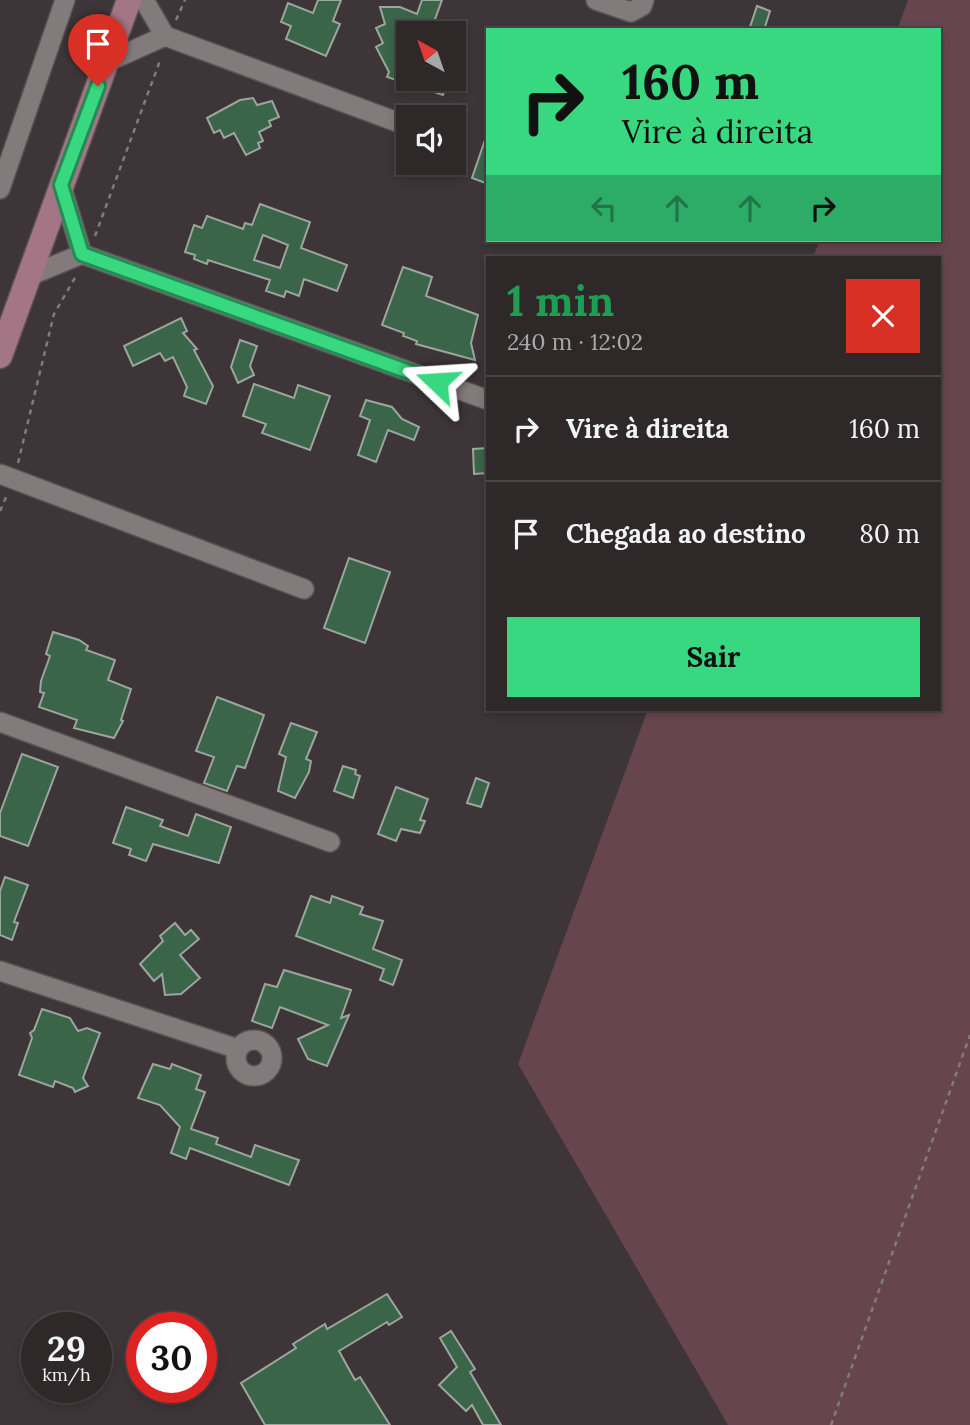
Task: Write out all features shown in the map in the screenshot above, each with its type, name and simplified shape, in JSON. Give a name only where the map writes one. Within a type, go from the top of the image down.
[{"type":"main road","points":[[0,356],[129,0]]},
{"type":"street","points":[[0,189],[65,0]]},
{"type":"street","points":[[144,0],[165,36],[396,121]]},
{"type":"street","points":[[607,2],[631,12],[642,6],[644,0]]},
{"type":"street","points":[[107,62],[165,36]]},
{"type":"street","points":[[61,185],[82,254]]},
{"type":"street","points":[[29,276],[82,254],[486,399]]},
{"type":"street","points":[[0,474],[304,589]]},
{"type":"street","points":[[0,722],[330,842]]},
{"type":"street","points":[[0,971],[238,1049]]},
{"type":"path","points":[[831,1425],[970,1035]]},
{"type":"shaded area","points":[[908,0],[970,0],[970,1425],[728,1425],[518,1064],[647,711],[941,711],[941,256],[813,256],[819,242],[941,242],[941,28],[898,28]]},
{"type":"building","points":[[318,0],[341,0],[333,21],[340,24],[326,56],[286,39],[291,26],[281,22],[288,3],[313,13]]},
{"type":"building","points":[[422,0],[442,0],[434,21],[396,21],[396,80],[387,77],[389,72],[376,47],[383,43],[376,28],[385,24],[380,7],[400,7],[417,14]]},
{"type":"building","points":[[757,6],[770,11],[765,28],[750,27]]},
{"type":"building","points":[[253,98],[257,105],[272,101],[279,117],[269,121],[271,126],[259,132],[263,141],[258,143],[260,148],[246,155],[234,133],[224,138],[220,130],[214,133],[207,118],[240,100]]},
{"type":"building","points":[[486,137],[486,183],[472,178]]},
{"type":"building","points":[[260,204],[310,222],[301,248],[347,265],[337,291],[304,279],[299,296],[286,291],[284,297],[266,291],[270,280],[208,260],[207,264],[194,259],[195,255],[185,252],[194,225],[202,228],[207,216],[243,229],[245,223],[252,225]],"holes":[[[263,235],[288,245],[280,268],[254,260]]]},
{"type":"building","points":[[403,267],[432,277],[426,296],[478,315],[471,343],[475,360],[416,344],[417,341],[403,336],[404,333],[382,325]]},
{"type":"building","points":[[181,318],[187,331],[183,333],[197,349],[194,350],[213,386],[206,404],[184,396],[187,387],[173,357],[165,361],[160,353],[133,366],[124,346]]},
{"type":"building","points":[[240,340],[257,346],[250,366],[254,375],[238,383],[231,367]]},
{"type":"building","points":[[254,384],[294,398],[298,385],[330,396],[310,450],[262,433],[266,424],[243,416]]},
{"type":"building","points":[[366,400],[392,407],[402,419],[419,427],[414,440],[388,430],[376,462],[358,455],[370,420],[360,416]]},
{"type":"building","points":[[486,448],[486,473],[474,474],[473,449]]},
{"type":"building","points":[[349,558],[390,572],[365,643],[324,628]]},
{"type":"building","points":[[53,632],[79,640],[88,646],[86,650],[115,660],[108,680],[131,689],[121,720],[123,721],[114,738],[74,728],[77,720],[39,707],[44,693],[40,692],[41,681],[50,656],[46,654]]},
{"type":"building","points":[[217,697],[264,715],[245,768],[237,766],[227,791],[204,783],[214,757],[196,751]]},
{"type":"building","points":[[291,723],[317,732],[306,759],[311,761],[309,772],[295,798],[278,791],[286,757],[279,754]]},
{"type":"building","points":[[22,754],[58,767],[28,846],[0,836],[0,813]]},
{"type":"building","points":[[343,766],[356,770],[355,774],[360,776],[353,798],[334,791]]},
{"type":"building","points":[[476,778],[489,783],[481,807],[467,803]]},
{"type":"building","points":[[396,787],[428,799],[420,820],[425,821],[420,833],[401,829],[396,841],[378,834]]},
{"type":"building","points":[[126,807],[163,820],[160,826],[188,836],[196,814],[231,827],[219,863],[153,844],[146,861],[129,855],[131,849],[113,843]]},
{"type":"building","points":[[5,877],[28,885],[14,922],[18,923],[12,940],[0,935],[0,891]]},
{"type":"building","points":[[311,896],[330,903],[332,896],[363,907],[360,914],[383,921],[373,949],[402,960],[393,985],[380,980],[384,969],[296,936]]},
{"type":"building","points":[[175,923],[185,935],[191,930],[199,939],[180,955],[200,978],[181,994],[165,995],[162,974],[154,981],[140,964],[163,941],[160,936]]},
{"type":"building","points":[[284,970],[351,990],[341,1018],[349,1015],[327,1066],[308,1059],[298,1039],[328,1025],[280,1007],[272,1028],[252,1021],[265,984],[277,987]]},
{"type":"building","points":[[42,1009],[70,1018],[78,1031],[87,1028],[100,1033],[83,1078],[88,1086],[75,1092],[73,1088],[55,1081],[53,1087],[19,1075],[32,1038],[30,1033],[34,1030]]},
{"type":"building","points":[[153,1064],[170,1069],[172,1064],[201,1075],[196,1089],[205,1092],[191,1129],[218,1138],[216,1144],[251,1157],[255,1145],[299,1160],[289,1185],[190,1148],[186,1159],[171,1153],[180,1127],[160,1105],[138,1098]]},
{"type":"building","points":[[387,1294],[402,1317],[389,1325],[387,1322],[339,1351],[355,1380],[360,1377],[390,1425],[265,1425],[241,1383],[296,1348],[293,1344],[325,1324],[327,1329]]},
{"type":"building","points":[[451,1331],[475,1369],[470,1372],[501,1425],[483,1425],[472,1405],[466,1411],[439,1385],[457,1367],[440,1338]]},
{"type":"route","points":[[98,86],[61,185],[82,254],[437,382]]}]
